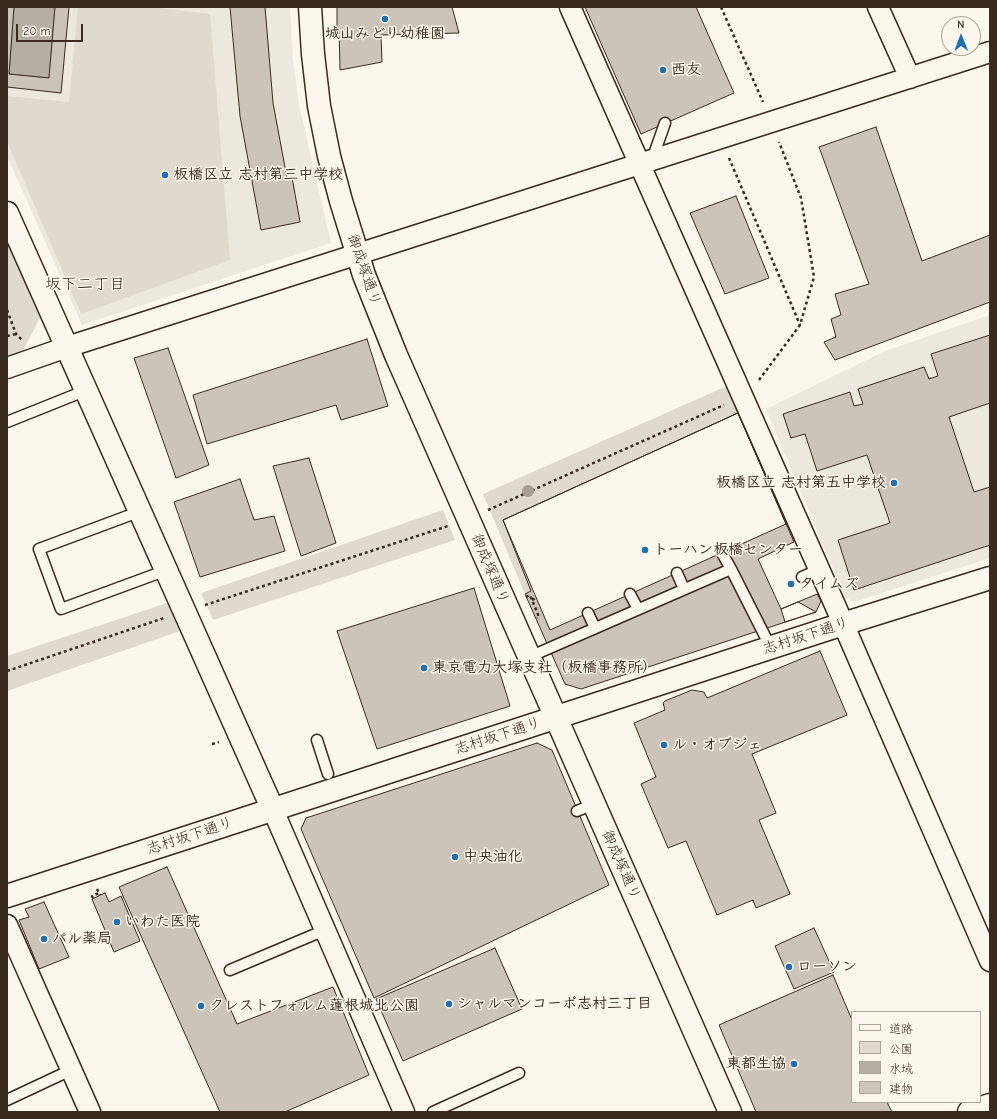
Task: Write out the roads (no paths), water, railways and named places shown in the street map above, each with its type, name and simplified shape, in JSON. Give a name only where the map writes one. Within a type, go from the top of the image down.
[{"type":"street","name":"御成塚通り","points":[[310,7],[319,106],[329,156],[364,275],[396,355],[555,718],[586,808],[730,1112]]},
{"type":"street","points":[[570,7],[646,162],[810,573],[843,624],[990,961]]},
{"type":"street","points":[[878,7],[910,78]]},
{"type":"street","points":[[7,368],[67,347],[990,52]]},
{"type":"street","points":[[7,213],[141,511],[404,1112]]},
{"type":"street","name":"志村坂下通り","points":[[7,896],[843,624],[990,578]]},
{"type":"street","points":[[7,925],[90,1112]]},
{"type":"street","points":[[969,1112],[990,1105]]},
{"type":"lane","points":[[646,162],[665,123]]},
{"type":"lane","points":[[7,422],[87,390]]},
{"type":"lane","points":[[141,511],[39,549],[61,609],[167,570]]},
{"type":"lane","points":[[722,553],[770,648]]},
{"type":"lane","points":[[529,658],[731,569]]},
{"type":"lane","points":[[677,573],[684,589]]},
{"type":"lane","points":[[630,594],[638,609]]},
{"type":"lane","points":[[588,613],[595,628]]},
{"type":"lane","points":[[317,740],[328,774]]},
{"type":"lane","points":[[230,970],[325,930]]},
{"type":"lane","points":[[7,1100],[71,1070]]},
{"type":"lane","points":[[433,1112],[519,1073]]},
{"type":"water","points":[[14,7],[55,7],[49,78],[9,74]]},
{"type":"place","name":"城山みどり幼稚園","points":[[385,19]]},
{"type":"place","name":"西友","points":[[663,70]]},
{"type":"place","name":"板橋区立 志村第三中学校","points":[[165,175]]},
{"type":"place","name":"板橋区立 志村第五中学校","points":[[894,483]]},
{"type":"place","name":"トーハン板橋センター","points":[[645,550]]},
{"type":"place","name":"タイムズ","points":[[791,584]]},
{"type":"place","name":"東京電力大塚支社（板橋事務所）","points":[[424,668]]},
{"type":"place","name":"ル・オブジェ","points":[[664,745]]},
{"type":"place","name":"中央油化","points":[[455,857]]},
{"type":"place","name":"いわた医院","points":[[117,922]]},
{"type":"place","name":"パル薬局","points":[[44,939]]},
{"type":"place","name":"ローソン","points":[[789,967]]},
{"type":"place","name":"シャルマンコーポ志村三丁目","points":[[449,1004]]},
{"type":"place","name":"クレストフォルム蓮根城北公園","points":[[201,1006]]},
{"type":"place","name":"東都生協","points":[[794,1064]]},
{"type":"district","name":"坂下二丁目","points":[[85,284]]}]
